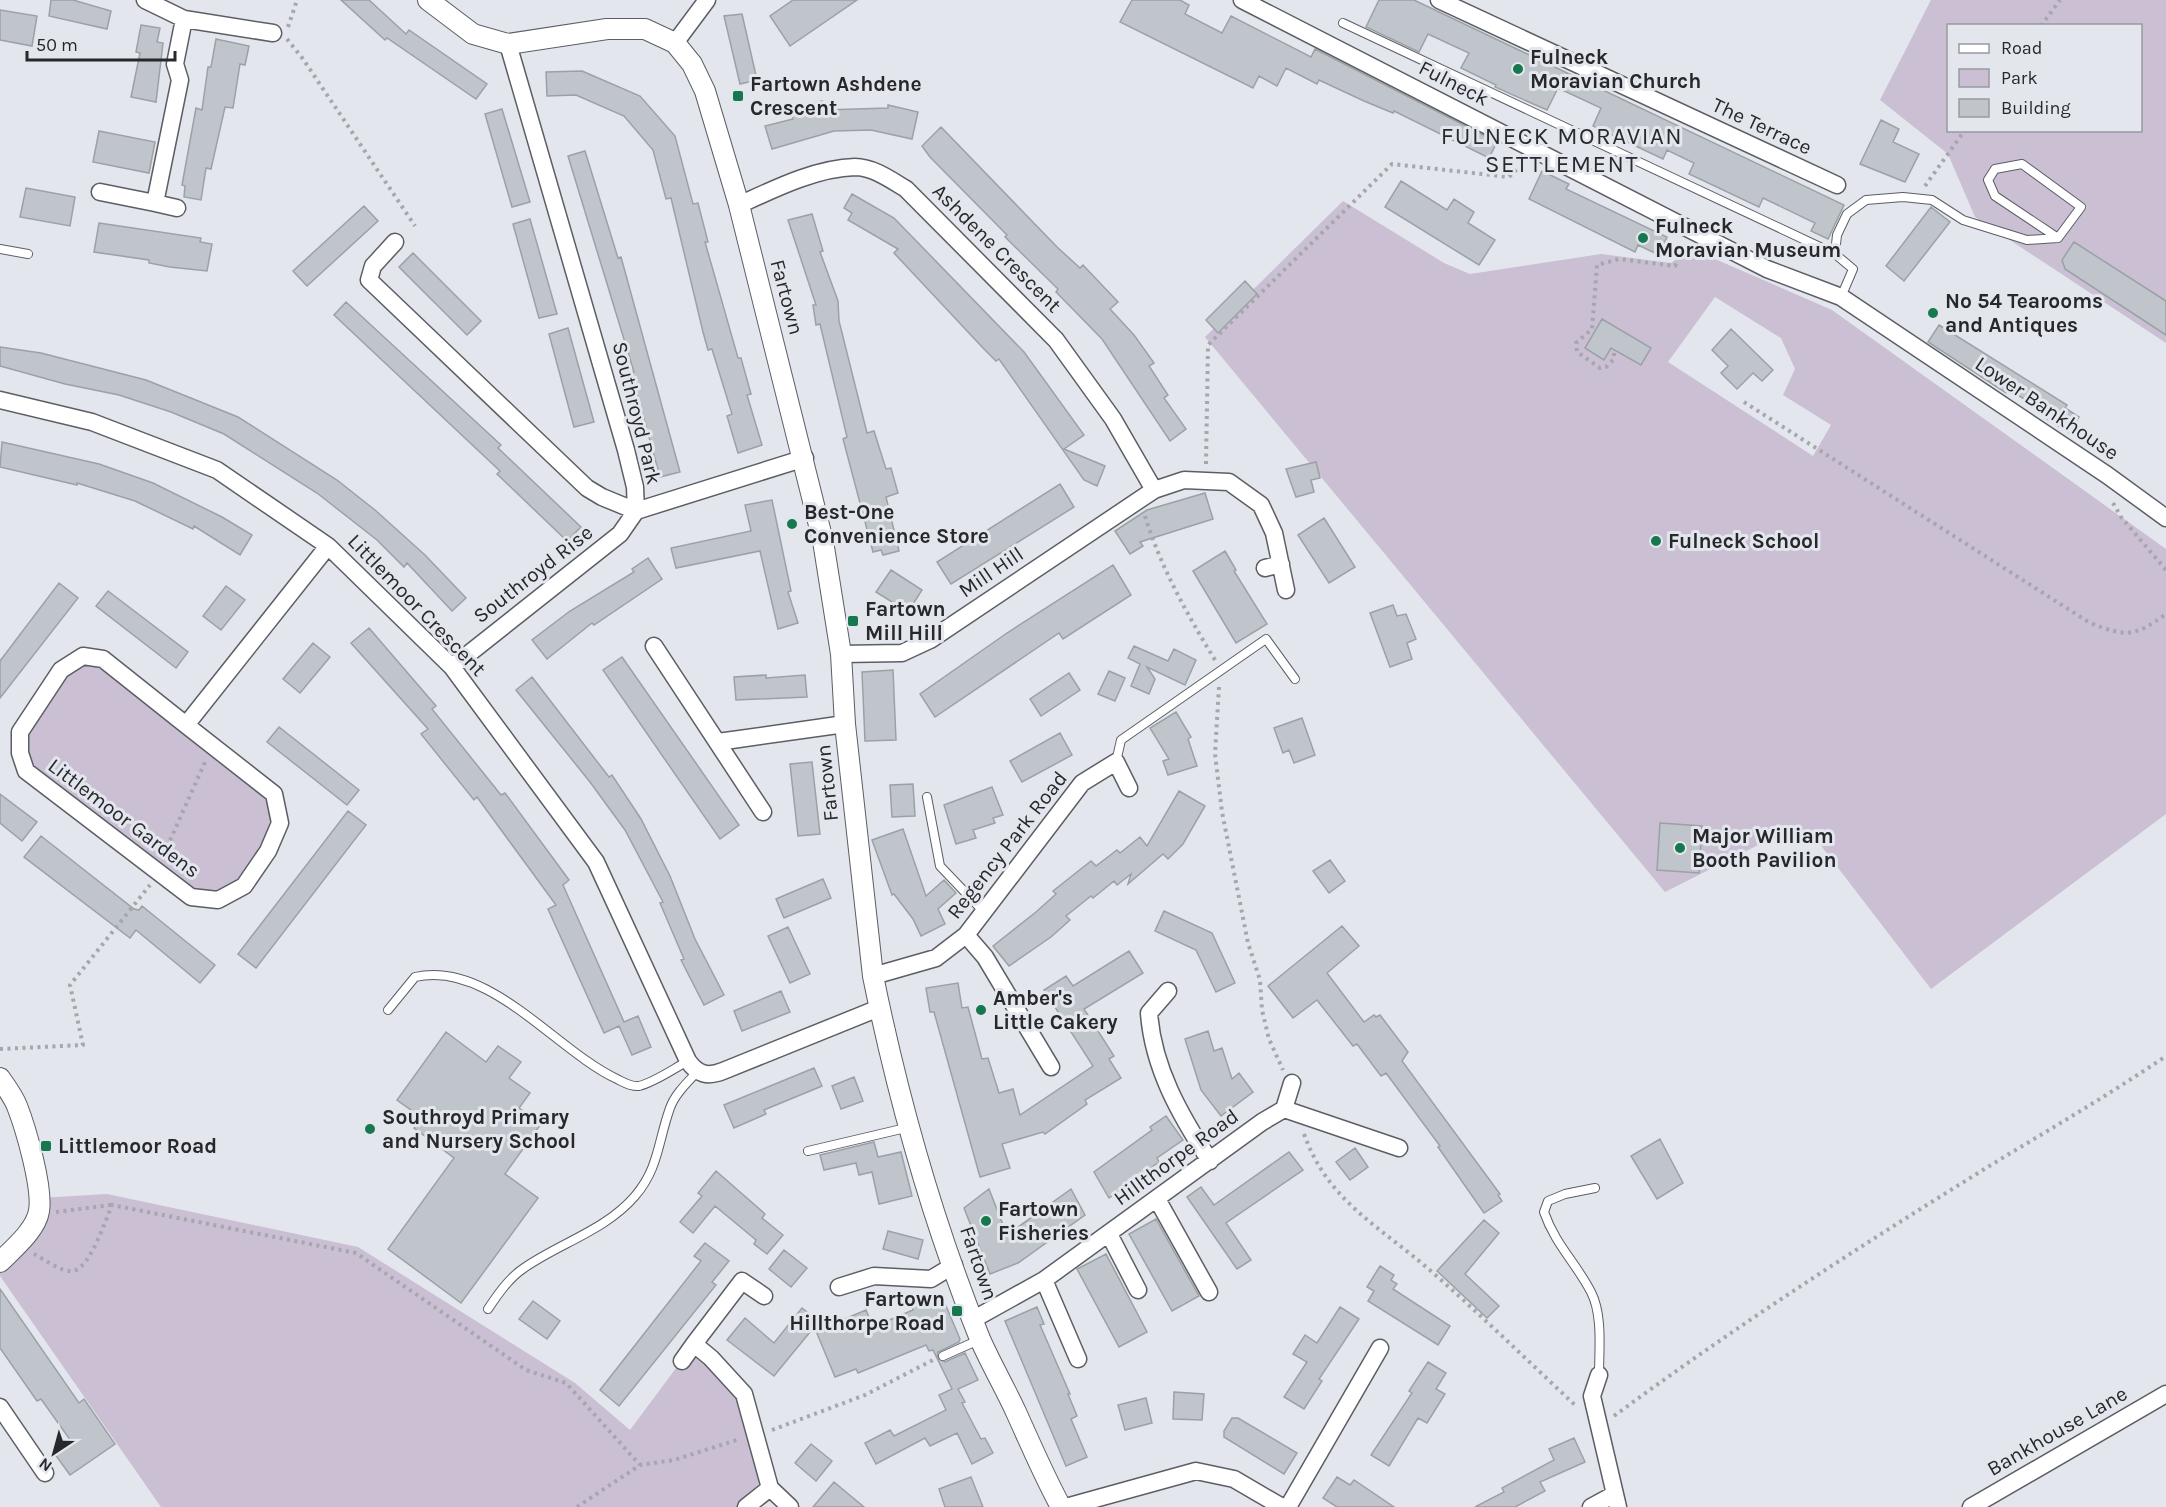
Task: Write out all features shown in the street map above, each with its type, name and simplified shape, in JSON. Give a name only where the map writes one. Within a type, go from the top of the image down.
[{"type":"street","points":[[145,0],[184,20],[279,35]]},
{"type":"street","points":[[428,0],[473,34],[508,44],[607,29],[645,30],[675,43],[706,0]]},
{"type":"street","name":"Fulneck","points":[[1242,0],[1767,269],[1841,297]]},
{"type":"street","name":"The Terrace","points":[[1439,0],[1837,186]]},
{"type":"street","points":[[155,203],[180,80],[175,64],[184,20]]},
{"type":"street","name":"Fartown","points":[[675,43],[692,64],[705,91],[739,205],[805,458],[824,541],[841,654],[845,724],[873,976],[910,1127],[954,1265],[981,1339],[1044,1476],[1061,1507]]},
{"type":"street","name":"Southroyd Park","points":[[395,242],[372,266],[369,280],[586,488],[636,511],[635,487],[626,450],[508,44]]},
{"type":"street","name":"Ashdene Crescent","points":[[739,205],[820,173],[856,167],[881,174],[906,189],[1056,340],[1113,419],[1147,494]]},
{"type":"street","points":[[100,192],[177,208]]},
{"type":"street","name":"Lower Bankhouse","points":[[1841,297],[2107,475],[2166,518]]},
{"type":"street","name":"Littlemoor Crescent","points":[[0,400],[92,422],[217,470],[328,546],[452,668],[596,862],[692,1067]]},
{"type":"street","points":[[636,511],[805,458]]},
{"type":"street","name":"Mill Hill","points":[[841,654],[902,653],[930,640],[1147,494],[1184,480],[1205,479],[1229,482],[1261,505],[1274,533],[1273,566],[1286,590]]},
{"type":"street","name":"Southroyd Rise","points":[[452,668],[620,534],[636,511]]},
{"type":"street","points":[[186,725],[328,546]]},
{"type":"street","points":[[654,646],[763,812]]},
{"type":"street","name":"Littlemoor Gardens","points":[[84,656],[103,659],[186,725],[274,794],[280,824],[268,851],[244,886],[218,900],[191,897],[26,771],[20,753],[20,732],[61,670],[84,656]]},
{"type":"street","points":[[718,742],[845,724]]},
{"type":"street","points":[[1116,762],[1129,788]]},
{"type":"street","name":"Regency Park Road","points":[[873,976],[936,958],[966,935],[1082,783],[1116,762]]},
{"type":"street","points":[[966,935],[986,957],[1051,1067]]},
{"type":"street","points":[[1168,991],[1149,1013],[1151,1042],[1168,1088],[1210,1161]]},
{"type":"street","points":[[692,1067],[713,1075],[879,1008]]},
{"type":"street","points":[[0,1078],[16,1104],[31,1154],[40,1198],[39,1213],[18,1245],[0,1262]]},
{"type":"street","points":[[1292,1083],[1290,1111],[1399,1149]]},
{"type":"street","name":"Hillthorpe Road","points":[[974,1319],[1044,1280],[1262,1122],[1290,1111]]},
{"type":"street","points":[[1157,1199],[1209,1292]]},
{"type":"street","points":[[1108,1234],[1138,1290]]},
{"type":"street","points":[[839,1287],[874,1276],[931,1279],[954,1265]]},
{"type":"street","points":[[1044,1280],[1078,1359]]},
{"type":"street","points":[[682,1361],[742,1281],[764,1296]]},
{"type":"street","points":[[694,1344],[711,1358],[744,1394],[770,1488],[790,1507]]},
{"type":"street","points":[[1288,1507],[1380,1348]]},
{"type":"street","points":[[1591,1507],[1616,1501],[1592,1396],[1599,1375]]},
{"type":"street","name":"Bankhouse Lane","points":[[1971,1507],[2166,1394]]},
{"type":"street","points":[[0,1407],[45,1473]]},
{"type":"street","points":[[1066,1507],[1196,1471],[1234,1479],[1282,1507]]},
{"type":"street","points":[[746,1507],[770,1488]]},
{"type":"lane","points":[[1342,23],[1835,254],[1853,269],[1841,297]]},
{"type":"lane","points":[[1835,254],[1837,235],[1847,214],[1866,200],[1915,198],[1932,200],[1963,219],[2027,240],[2058,238],[2081,207],[2022,164],[1995,169],[1988,180],[1995,196],[2058,238]]},
{"type":"lane","points":[[0,249],[28,254]]},
{"type":"lane","points":[[1116,762],[1121,740],[1266,639],[1295,679]]},
{"type":"lane","points":[[927,796],[940,866],[983,911]]},
{"type":"lane","points":[[388,1010],[415,977],[448,975],[492,993],[604,1073],[628,1084],[639,1086],[692,1067]]},
{"type":"lane","points":[[488,1309],[507,1284],[524,1268],[615,1216],[635,1196],[650,1176],[660,1150],[670,1108],[692,1067]]},
{"type":"lane","points":[[808,1151],[910,1127]]},
{"type":"lane","points":[[1595,1188],[1565,1194],[1548,1201],[1544,1212],[1552,1234],[1592,1294],[1599,1330],[1599,1375]]},
{"type":"lane","points":[[943,1356],[981,1339]]},
{"type":"path","points":[[297,0],[279,35],[303,59],[416,226]]},
{"type":"path","points":[[2043,24],[2060,0]]},
{"type":"path","points":[[1915,198],[1964,132]]},
{"type":"path","points":[[1205,479],[1208,345],[1392,164],[1509,177],[1536,151]]},
{"type":"path","points":[[1614,352],[1614,359],[1606,367],[1599,368],[1577,352],[1576,343],[1592,329],[1596,265],[1619,259],[1675,266],[1693,231]]},
{"type":"path","points":[[1744,402],[2090,623],[2116,633],[2141,631],[2166,614]]},
{"type":"path","points":[[2107,475],[2109,495],[2121,517],[2166,570]]},
{"type":"path","points":[[1147,494],[1153,542],[1173,587],[1220,669],[1215,754],[1222,812],[1248,943],[1260,980],[1262,1010],[1269,1039],[1292,1083]]},
{"type":"path","points":[[0,1049],[83,1045],[70,984],[149,887],[212,745]]},
{"type":"path","points":[[1290,1111],[1324,1177],[1343,1200],[1431,1270],[1599,1426],[1714,1342],[1994,1164],[2111,1094],[2166,1056]]},
{"type":"path","points":[[18,1245],[73,1272],[80,1268],[89,1256],[112,1205]]},
{"type":"path","points":[[79,1211],[112,1205],[356,1253],[526,1370],[566,1383],[640,1465]]},
{"type":"green space","points":[[1931,0],[2166,0],[2166,343],[1975,217],[1948,154],[1880,100]]},
{"type":"green space","name":"Fulneck School","points":[[1343,201],[1444,263],[1470,274],[1601,254],[1671,263],[1692,249],[1832,310],[2166,549],[2166,814],[1931,989],[1809,830],[1778,835],[1665,892],[1205,337]],"holes":[[[1715,297],[1781,338],[1795,369],[1783,395],[1831,425],[1813,456],[1668,362]]]},
{"type":"green space","points":[[103,659],[274,794],[280,823],[244,886],[191,897],[26,771],[20,732],[68,666]]},
{"type":"green space","points":[[107,1194],[358,1247],[575,1383],[630,1430],[694,1344],[744,1394],[770,1488],[746,1507],[161,1507],[0,1276],[0,1262],[40,1198]]},
{"type":"building","points":[[51,0],[73,0],[111,11],[107,29],[49,16]]},
{"type":"building","points":[[341,0],[369,0],[406,34],[409,30],[487,84],[476,99],[387,38],[385,40]]},
{"type":"building","points":[[793,0],[857,0],[790,46],[770,16]]},
{"type":"building","points":[[1132,0],[1180,0],[1189,5],[1185,14],[1222,33],[1231,16],[1311,57],[1315,49],[1497,142],[1489,158],[1394,111],[1393,113],[1319,80],[1317,84],[1286,68],[1277,86],[1259,76],[1253,88],[1120,22]]},
{"type":"building","points":[[1379,0],[1414,0],[1844,205],[1828,239],[1811,231],[1815,223],[1763,198],[1759,207],[1689,174],[1694,163],[1667,150],[1663,159],[1593,126],[1601,108],[1558,88],[1547,110],[1495,87],[1496,85],[1461,68],[1469,53],[1428,34],[1419,52],[1366,27]]},
{"type":"building","points":[[0,10],[37,16],[32,46],[0,40]]},
{"type":"building","points":[[742,14],[757,80],[740,84],[724,16]]},
{"type":"building","points":[[141,25],[160,28],[157,42],[163,43],[156,102],[131,97],[140,53],[136,52]]},
{"type":"building","points":[[216,39],[249,46],[245,65],[240,64],[233,108],[225,107],[211,169],[206,168],[201,200],[184,197],[185,186],[182,185],[196,108],[202,110],[208,67],[211,67]]},
{"type":"building","points":[[582,71],[640,96],[675,136],[693,204],[698,203],[708,242],[705,242],[738,358],[741,358],[751,394],[747,395],[762,445],[738,453],[727,416],[732,414],[712,349],[708,350],[671,198],[666,199],[653,150],[624,116],[576,95],[547,96],[546,72]]},
{"type":"building","points":[[822,101],[824,110],[888,108],[888,105],[918,112],[912,139],[871,130],[834,131],[772,149],[765,126],[793,119],[790,110]]},
{"type":"building","points":[[502,109],[530,202],[512,207],[485,114]]},
{"type":"building","points":[[1881,120],[1899,129],[1893,142],[1919,154],[1905,182],[1860,164]]},
{"type":"building","points":[[941,127],[1057,247],[1080,268],[1083,265],[1118,302],[1110,309],[1134,335],[1154,363],[1149,366],[1168,395],[1164,398],[1186,429],[1170,441],[1102,339],[1056,292],[1058,289],[1005,237],[1007,235],[930,157],[922,146]]},
{"type":"building","points":[[99,131],[155,142],[149,173],[93,162]]},
{"type":"building","points":[[585,151],[618,258],[621,257],[680,472],[660,477],[631,372],[634,372],[568,156]]},
{"type":"building","points":[[1542,171],[1569,184],[1566,189],[1667,237],[1659,255],[1638,245],[1635,252],[1529,199]]},
{"type":"building","points":[[1401,181],[1447,210],[1454,199],[1474,212],[1468,223],[1495,240],[1479,265],[1385,207]]},
{"type":"building","points":[[26,188],[75,197],[70,226],[20,217]]},
{"type":"building","points":[[852,194],[894,218],[1024,352],[1084,435],[1064,449],[1105,466],[1097,486],[1084,480],[999,359],[996,361],[983,348],[894,253],[898,249],[848,220],[852,213],[844,208]]},
{"type":"building","points":[[364,206],[378,221],[307,286],[293,271]]},
{"type":"building","points":[[1931,207],[1950,222],[1904,281],[1886,266]]},
{"type":"building","points":[[812,214],[823,251],[820,252],[838,301],[839,321],[867,433],[874,431],[886,469],[891,468],[898,493],[886,497],[899,551],[883,555],[881,550],[873,552],[843,439],[847,437],[820,324],[816,325],[813,305],[816,305],[788,220]]},
{"type":"building","points":[[530,219],[557,314],[539,318],[513,224]]},
{"type":"building","points":[[99,223],[201,238],[200,242],[212,244],[207,271],[170,267],[149,263],[149,260],[94,252]]},
{"type":"building","points":[[2074,242],[2166,301],[2166,335],[2065,269],[2062,260]]},
{"type":"building","points":[[413,253],[481,321],[467,335],[399,267]]},
{"type":"building","points":[[1245,281],[1257,294],[1218,333],[1206,320]]},
{"type":"building","points":[[346,302],[501,445],[498,448],[581,527],[567,541],[497,474],[500,471],[334,315]]},
{"type":"building","points":[[1602,319],[1651,348],[1641,365],[1611,348],[1604,360],[1585,348]]},
{"type":"building","points":[[1939,325],[2067,405],[2065,408],[2079,417],[2069,433],[2044,417],[2047,413],[2008,389],[2006,393],[1928,342]]},
{"type":"building","points":[[568,328],[594,422],[574,427],[549,334]]},
{"type":"building","points":[[1731,329],[1773,370],[1762,381],[1753,373],[1737,389],[1721,373],[1728,366],[1712,350]]},
{"type":"building","points":[[0,347],[41,353],[146,380],[238,417],[337,480],[375,510],[425,555],[466,598],[452,611],[407,563],[404,567],[377,540],[317,493],[224,434],[171,412],[119,395],[65,384],[0,366]]},
{"type":"building","points":[[2,442],[99,464],[153,483],[222,517],[252,535],[240,555],[194,526],[193,529],[135,501],[77,483],[77,485],[0,467]]},
{"type":"building","points":[[1316,462],[1320,478],[1311,480],[1314,492],[1296,497],[1286,469]]},
{"type":"building","points":[[1060,484],[1074,507],[951,584],[937,562]]},
{"type":"building","points":[[1205,493],[1213,519],[1140,542],[1143,546],[1130,554],[1115,531],[1147,510]]},
{"type":"building","points":[[772,500],[791,591],[788,592],[798,623],[778,629],[760,551],[676,568],[671,548],[751,531],[745,505]]},
{"type":"building","points":[[1324,518],[1355,567],[1329,583],[1298,535]]},
{"type":"building","points":[[1225,551],[1236,570],[1234,571],[1267,624],[1236,643],[1193,571]]},
{"type":"building","points":[[648,558],[662,579],[594,625],[592,623],[547,659],[532,640],[570,611],[634,572],[632,569]]},
{"type":"building","points":[[1113,565],[1131,595],[1063,639],[1059,633],[935,717],[920,694],[1007,633]]},
{"type":"building","points":[[891,570],[922,590],[908,612],[876,592]]},
{"type":"building","points":[[59,583],[78,598],[0,698],[0,661]]},
{"type":"building","points":[[226,586],[245,600],[221,630],[203,616]]},
{"type":"building","points":[[108,591],[188,652],[176,668],[96,606]]},
{"type":"building","points":[[1393,605],[1397,616],[1406,614],[1416,639],[1407,643],[1412,659],[1390,667],[1370,613]]},
{"type":"building","points":[[369,628],[436,706],[432,709],[501,795],[505,793],[569,880],[563,885],[624,1022],[638,1016],[651,1047],[632,1055],[619,1026],[604,1033],[548,909],[556,905],[477,797],[474,800],[421,734],[428,729],[351,643]]},
{"type":"building","points":[[313,643],[330,657],[300,693],[283,679]]},
{"type":"building","points":[[1134,646],[1168,661],[1174,649],[1196,660],[1185,685],[1147,667],[1155,679],[1149,694],[1131,686],[1140,664],[1128,658]]},
{"type":"building","points":[[622,657],[739,825],[720,839],[603,670]]},
{"type":"building","points":[[893,670],[896,740],[865,741],[862,672]]},
{"type":"building","points":[[1109,671],[1125,678],[1115,701],[1098,694]]},
{"type":"building","points":[[1069,673],[1080,690],[1041,716],[1030,699]]},
{"type":"building","points":[[766,675],[766,678],[805,675],[807,697],[736,700],[734,677]]},
{"type":"building","points":[[532,677],[609,777],[612,775],[641,819],[670,876],[695,939],[724,995],[704,1005],[681,960],[684,959],[660,903],[663,902],[625,830],[590,782],[516,690]]},
{"type":"building","points":[[1176,712],[1191,737],[1188,739],[1197,766],[1168,775],[1163,761],[1169,759],[1150,728]]},
{"type":"building","points":[[1302,718],[1315,755],[1294,763],[1289,750],[1283,753],[1274,728]]},
{"type":"building","points":[[279,727],[359,790],[347,805],[267,742]]},
{"type":"building","points":[[1060,733],[1072,755],[1022,782],[1010,761]]},
{"type":"building","points":[[812,762],[820,834],[798,836],[790,764]]},
{"type":"building","points":[[913,784],[915,816],[892,817],[890,785]]},
{"type":"building","points":[[992,787],[1003,815],[993,818],[995,823],[973,830],[976,838],[956,844],[944,805]]},
{"type":"building","points":[[1179,791],[1205,806],[1183,844],[1168,859],[1163,854],[1128,884],[1131,874],[1117,885],[1114,881],[1093,898],[1091,896],[1066,916],[1070,920],[1051,937],[1009,966],[993,946],[1036,912],[1056,894],[1053,891],[1091,861],[1096,866],[1117,850],[1120,853],[1140,837],[1147,846]]},
{"type":"building","points":[[0,794],[37,822],[22,841],[0,823]]},
{"type":"building","points":[[348,811],[366,825],[256,968],[238,954]]},
{"type":"building","name":"Major William Booth Pavilion","points":[[1660,823],[1702,826],[1699,873],[1657,870]]},
{"type":"building","points":[[903,829],[926,896],[944,880],[956,893],[938,909],[945,924],[921,936],[913,919],[894,894],[892,895],[872,840]]},
{"type":"building","points":[[41,836],[134,909],[139,910],[142,906],[215,965],[200,983],[136,930],[130,938],[24,857]]},
{"type":"building","points":[[1330,860],[1345,881],[1329,893],[1313,871]]},
{"type":"building","points":[[823,879],[831,898],[784,918],[776,899]]},
{"type":"building","points":[[1164,911],[1212,933],[1235,983],[1216,992],[1196,950],[1155,931]]},
{"type":"building","points":[[1342,926],[1359,946],[1327,973],[1364,1022],[1374,1015],[1376,1017],[1380,1015],[1408,1052],[1402,1061],[1500,1194],[1498,1195],[1502,1201],[1484,1213],[1438,1147],[1440,1146],[1386,1073],[1381,1076],[1357,1044],[1353,1046],[1317,1000],[1293,1018],[1268,986]]},
{"type":"building","points":[[788,927],[810,974],[790,983],[768,936]]},
{"type":"building","points":[[1129,951],[1143,973],[1084,1009],[1114,1056],[1109,1059],[1121,1078],[1085,1100],[1087,1104],[1045,1134],[1043,1132],[1002,1144],[1010,1168],[980,1177],[934,1012],[930,1012],[926,988],[958,983],[962,1008],[968,1007],[982,1059],[988,1058],[999,1093],[1013,1089],[1020,1115],[1093,1066],[1044,990],[1066,976],[1073,986]]},
{"type":"building","points":[[781,991],[790,1012],[742,1031],[734,1011]]},
{"type":"building","points":[[1208,1031],[1214,1051],[1222,1048],[1232,1079],[1239,1073],[1253,1092],[1221,1116],[1201,1090],[1185,1039]]},
{"type":"building","points":[[446,1032],[486,1062],[498,1046],[521,1062],[509,1078],[530,1093],[519,1108],[541,1124],[505,1174],[538,1198],[461,1303],[388,1249],[454,1158],[414,1128],[422,1118],[397,1100]]},
{"type":"building","points":[[814,1068],[822,1086],[764,1110],[766,1114],[734,1128],[724,1105]]},
{"type":"building","points":[[854,1077],[863,1101],[841,1109],[832,1086]]},
{"type":"building","points":[[1166,1116],[1183,1140],[1157,1158],[1159,1162],[1109,1198],[1094,1172],[1152,1130],[1150,1127]]},
{"type":"building","points":[[1660,1139],[1683,1183],[1657,1199],[1631,1156]]},
{"type":"building","points":[[874,1142],[878,1157],[901,1152],[912,1196],[879,1204],[872,1172],[859,1175],[856,1163],[824,1170],[820,1155]]},
{"type":"building","points":[[1355,1148],[1368,1167],[1350,1180],[1336,1162]]},
{"type":"building","points":[[1289,1152],[1303,1170],[1226,1223],[1251,1260],[1237,1269],[1187,1197],[1201,1187],[1214,1205]]},
{"type":"building","points":[[716,1171],[765,1214],[762,1218],[783,1235],[767,1254],[754,1244],[756,1240],[715,1206],[693,1233],[680,1222],[702,1196],[698,1193]]},
{"type":"building","points":[[989,1189],[1007,1235],[1071,1189],[1085,1215],[1018,1263],[990,1274],[964,1208]]},
{"type":"building","points":[[1156,1219],[1199,1296],[1172,1311],[1129,1234]]},
{"type":"building","points":[[1484,1220],[1499,1233],[1465,1274],[1499,1306],[1487,1318],[1437,1271]]},
{"type":"building","points":[[888,1231],[923,1240],[918,1259],[883,1249]]},
{"type":"building","points":[[705,1243],[729,1261],[712,1282],[716,1285],[619,1406],[600,1390],[701,1261],[694,1256]]},
{"type":"building","points":[[784,1250],[807,1268],[791,1287],[769,1269]]},
{"type":"building","points":[[1106,1254],[1147,1332],[1119,1347],[1077,1269]]},
{"type":"building","points":[[1380,1266],[1394,1275],[1391,1280],[1397,1284],[1393,1289],[1450,1326],[1438,1345],[1368,1301],[1374,1291],[1367,1287]]},
{"type":"building","points":[[0,1289],[79,1403],[84,1399],[115,1444],[70,1475],[54,1453],[71,1441],[41,1399],[37,1401],[0,1348]]},
{"type":"building","points":[[941,1294],[960,1339],[959,1342],[938,1352],[937,1358],[945,1362],[965,1353],[978,1380],[958,1389],[965,1402],[962,1403],[981,1439],[985,1438],[993,1453],[972,1464],[957,1433],[930,1446],[925,1438],[876,1464],[865,1443],[890,1430],[894,1436],[946,1410],[939,1395],[952,1389],[933,1350],[929,1351],[926,1345],[858,1373],[856,1369],[835,1377],[816,1331],[866,1310],[873,1327],[913,1310],[912,1307]]},
{"type":"building","points":[[533,1301],[560,1321],[547,1339],[519,1319]]},
{"type":"building","points":[[1037,1307],[1044,1324],[1040,1325],[1070,1394],[1068,1394],[1077,1416],[1071,1419],[1087,1457],[1066,1466],[1005,1321]]},
{"type":"building","points":[[1340,1307],[1359,1319],[1319,1379],[1322,1381],[1304,1409],[1284,1397],[1307,1362],[1293,1354],[1305,1335],[1317,1343]]},
{"type":"building","points":[[802,1308],[819,1321],[774,1376],[727,1340],[745,1318],[774,1343]]},
{"type":"building","points":[[1428,1362],[1446,1373],[1436,1389],[1445,1394],[1427,1423],[1418,1418],[1389,1466],[1371,1455],[1412,1393],[1409,1391]]},
{"type":"building","points":[[1174,1392],[1204,1394],[1202,1420],[1173,1419]]},
{"type":"building","points":[[1146,1398],[1152,1423],[1125,1430],[1118,1405]]},
{"type":"building","points":[[1232,1418],[1238,1418],[1297,1453],[1284,1474],[1224,1437],[1224,1431]]},
{"type":"building","points":[[1574,1438],[1585,1462],[1540,1482],[1545,1491],[1515,1507],[1475,1507],[1504,1492],[1502,1488],[1554,1460],[1549,1449]]},
{"type":"building","points":[[811,1444],[832,1461],[816,1481],[795,1463]]},
{"type":"building","points":[[971,1477],[983,1507],[945,1507],[939,1489]]},
{"type":"building","points":[[1337,1477],[1350,1485],[1354,1480],[1394,1507],[1337,1507],[1323,1498]]},
{"type":"building","points":[[834,1482],[864,1507],[813,1507]]},
{"type":"place","name":"Fulneck Moravian Church","points":[[1518,69]]},
{"type":"place","name":"Fartown Ashdene Crescent","points":[[738,96]]},
{"type":"place","name":"Fulneck Moravian Museum","points":[[1643,238]]},
{"type":"place","name":"No 54 Tearooms and Antiques","points":[[1933,313]]},
{"type":"place","name":"Best-One Convenience Store","points":[[792,524]]},
{"type":"place","name":"Fulneck School","points":[[1656,541]]},
{"type":"place","name":"Fartown Mill Hill","points":[[853,621]]},
{"type":"place","name":"Major William Booth Pavilion","points":[[1680,848]]},
{"type":"place","name":"Amber's Little Cakery","points":[[981,1010]]},
{"type":"place","name":"Southroyd Primary and Nursery School","points":[[370,1129]]},
{"type":"place","name":"Littlemoor Road","points":[[46,1146]]},
{"type":"place","name":"Fartown Fisheries","points":[[986,1221]]},
{"type":"place","name":"Fartown Hillthorpe Road","points":[[957,1311]]},
{"type":"district","name":"FULNECK MORAVIAN SETTLEMENT","points":[[1562,150]]}]
